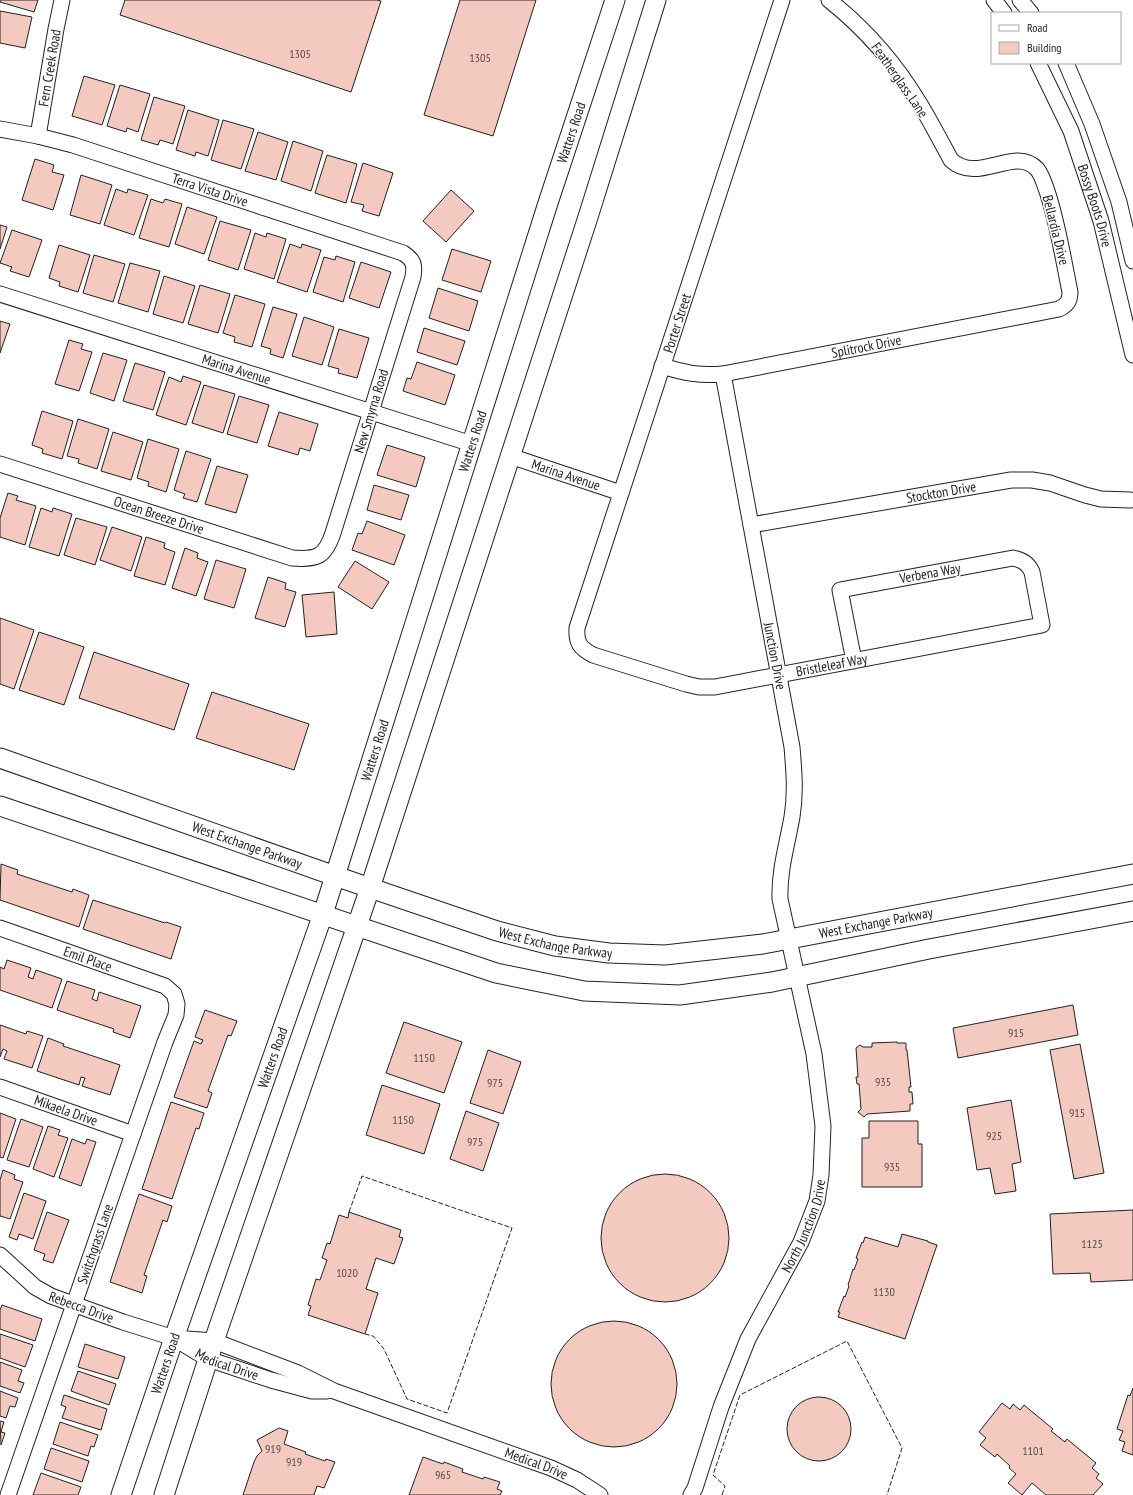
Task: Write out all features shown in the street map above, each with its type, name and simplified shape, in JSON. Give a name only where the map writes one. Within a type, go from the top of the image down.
[{"type":"main road","name":"Watters Road","points":[[121,1495],[174,1338],[323,914],[548,203],[615,0]]},
{"type":"main road","points":[[164,1495],[214,1341],[370,888],[588,217],[656,0]]},
{"type":"main road","name":"West Exchange Parkway","points":[[0,758],[335,876],[497,931],[554,946],[609,953],[665,955],[763,944],[1133,874]]},
{"type":"main road","points":[[0,806],[496,973],[584,991],[680,995],[756,985],[797,978],[929,949],[1133,911]]},
{"type":"street","name":"Fern Creek Road","points":[[38,136],[62,0]]},
{"type":"street","name":"Porter Street","points":[[580,646],[576,638],[577,628],[782,0]]},
{"type":"street","name":"Featherglass Lane","points":[[829,0],[863,30],[886,56],[917,100],[951,160],[961,168],[974,170],[1015,161],[1030,164]]},
{"type":"street","points":[[994,0],[1003,12]]},
{"type":"street","points":[[1020,0],[1030,12]]},
{"type":"street","name":"Bossy Boots Drive","points":[[1038,64],[1071,131],[1101,221],[1133,355]]},
{"type":"street","name":"Bossy Boots Drive","points":[[1066,64],[1092,124],[1118,202],[1133,262]]},
{"type":"street","points":[[1071,131],[1092,124]]},
{"type":"street","name":"Terra Vista Drive","points":[[0,129],[38,136],[80,147],[404,253],[414,264]]},
{"type":"street","name":"Bellardia Drive","points":[[1030,164],[1037,168],[1042,177],[1052,206],[1070,292],[1069,302]]},
{"type":"street","name":"New Smyrna Road","points":[[319,555],[328,547],[334,533],[413,277],[414,264]]},
{"type":"street","name":"Marina Avenue","points":[[0,294],[472,444]]},
{"type":"street","name":"Splitrock Drive","points":[[662,366],[696,375],[723,374],[1059,308],[1065,306],[1069,302]]},
{"type":"street","name":"Junction Drive","points":[[723,374],[792,747],[795,794],[792,818],[782,860],[779,883],[780,899],[788,939]]},
{"type":"street","name":"Marina Avenue","points":[[510,456],[621,493]]},
{"type":"street","name":"Ocean Breeze Drive","points":[[0,464],[292,558],[307,559],[319,555]]},
{"type":"street","name":"Stockton Drive","points":[[751,525],[1010,480],[1032,480],[1050,483],[1101,499],[1132,500]]},
{"type":"street","name":"Verbena Way","points":[[854,661],[840,590],[848,588],[1013,558],[1019,559],[1024,561],[1032,572],[1042,626]]},
{"type":"street","name":"Bristleleaf Way","points":[[580,646],[593,655],[686,684],[700,687],[715,687],[1042,626]]},
{"type":"street","name":"Emil Place","points":[[0,928],[153,981],[165,986],[174,994]]},
{"type":"street","name":"North Junction Drive","points":[[691,1495],[695,1488],[722,1407],[748,1339],[801,1242],[817,1201],[821,1175],[823,1126],[814,1054],[788,939]]},
{"type":"street","name":"Switchgrass Lane","points":[[8,1495],[165,1042],[176,1016],[177,1004],[174,994]]},
{"type":"street","name":"Mikaela Drive","points":[[0,1087],[133,1134]]},
{"type":"street","name":"Rebecca Drive","points":[[0,1255],[35,1287],[51,1296],[123,1322],[174,1338]]},
{"type":"street","name":"Medical Drive","points":[[174,1338],[214,1341],[298,1373],[334,1391],[551,1468],[577,1480],[600,1495]]},
{"type":"street","name":"Medical Drive","points":[[174,1338],[208,1359],[271,1380],[312,1391],[334,1391]]},
{"type":"building","points":[[0,0],[38,0],[34,12],[0,2]]},
{"type":"building","points":[[125,0],[381,1],[351,92],[120,15]]},
{"type":"building","points":[[460,0],[536,0],[493,136],[424,115]]},
{"type":"building","points":[[0,11],[32,17],[25,48],[0,43]]},
{"type":"building","points":[[84,76],[115,85],[102,125],[72,116]]},
{"type":"building","points":[[120,85],[150,94],[138,132],[127,128],[126,132],[107,126]]},
{"type":"building","points":[[154,97],[185,106],[173,144],[160,140],[158,145],[141,140]]},
{"type":"building","points":[[188,110],[219,120],[208,156],[196,152],[195,156],[176,150]]},
{"type":"building","points":[[223,120],[254,129],[241,169],[211,160]]},
{"type":"building","points":[[258,132],[288,142],[276,180],[245,171]]},
{"type":"building","points":[[293,141],[323,151],[311,191],[281,181]]},
{"type":"building","points":[[327,155],[357,164],[346,203],[315,193]]},
{"type":"building","points":[[35,159],[54,165],[52,172],[64,175],[53,210],[22,200]]},
{"type":"building","points":[[363,163],[393,173],[379,216],[362,211],[364,205],[351,202]]},
{"type":"building","points":[[81,175],[112,185],[100,224],[70,215]]},
{"type":"building","points":[[116,189],[127,193],[128,189],[148,195],[134,235],[104,225]]},
{"type":"building","points":[[451,190],[474,211],[446,242],[423,221]]},
{"type":"building","points":[[151,199],[163,203],[165,199],[182,204],[169,247],[139,238]]},
{"type":"building","points":[[187,207],[217,217],[204,254],[175,244]]},
{"type":"building","points":[[220,221],[251,230],[238,270],[208,260]]},
{"type":"building","points":[[0,225],[7,227],[0,249]]},
{"type":"building","points":[[12,230],[42,240],[29,277],[10,271],[12,267],[0,263]]},
{"type":"building","points":[[255,233],[266,237],[267,233],[286,239],[274,279],[244,269]]},
{"type":"building","points":[[290,244],[301,248],[302,244],[321,250],[307,292],[277,282]]},
{"type":"building","points":[[59,245],[90,255],[78,292],[59,286],[60,282],[49,278]]},
{"type":"building","points":[[452,249],[491,261],[481,292],[442,280]]},
{"type":"building","points":[[94,255],[125,264],[113,302],[83,293]]},
{"type":"building","points":[[336,256],[355,262],[343,302],[313,292],[324,257],[335,260]]},
{"type":"building","points":[[361,262],[391,272],[379,308],[349,298]]},
{"type":"building","points":[[130,263],[160,271],[148,312],[118,303]]},
{"type":"building","points":[[164,276],[195,286],[183,323],[153,314]]},
{"type":"building","points":[[200,285],[230,294],[218,333],[188,324]]},
{"type":"building","points":[[438,288],[478,301],[469,331],[429,318]]},
{"type":"building","points":[[235,295],[265,304],[252,347],[234,342],[235,337],[223,333]]},
{"type":"building","points":[[273,307],[297,314],[283,358],[270,354],[271,349],[261,346]]},
{"type":"building","points":[[304,317],[334,327],[322,365],[292,356]]},
{"type":"building","points":[[0,321],[10,324],[0,353]]},
{"type":"building","points":[[424,328],[465,341],[457,365],[417,352]]},
{"type":"building","points":[[339,329],[369,338],[357,378],[338,373],[339,369],[328,366]]},
{"type":"building","points":[[69,340],[83,344],[81,349],[92,352],[79,391],[55,384]]},
{"type":"building","points":[[103,353],[127,360],[114,401],[90,393]]},
{"type":"building","points":[[417,362],[455,375],[445,405],[403,391],[407,378],[411,379]]},
{"type":"building","points":[[135,363],[165,372],[153,410],[123,401]]},
{"type":"building","points":[[183,376],[201,382],[186,425],[156,415],[169,377],[181,382]]},
{"type":"building","points":[[204,385],[235,394],[223,433],[192,423]]},
{"type":"building","points":[[239,396],[269,405],[257,443],[227,434]]},
{"type":"building","points":[[42,411],[73,421],[62,459],[42,453],[43,449],[32,445]]},
{"type":"building","points":[[279,412],[318,424],[310,451],[300,448],[298,455],[268,446]]},
{"type":"building","points":[[78,419],[109,429],[97,469],[78,463],[79,459],[67,456]]},
{"type":"building","points":[[113,432],[143,442],[131,480],[101,471]]},
{"type":"building","points":[[148,439],[179,449],[166,492],[148,486],[149,482],[137,478]]},
{"type":"building","points":[[387,445],[425,457],[416,487],[377,475]]},
{"type":"building","points":[[186,451],[211,459],[197,502],[183,498],[185,494],[174,490]]},
{"type":"building","points":[[217,466],[248,475],[236,513],[205,504]]},
{"type":"building","points":[[374,485],[409,495],[401,520],[367,510]]},
{"type":"building","points":[[8,493],[18,496],[16,500],[36,506],[25,545],[0,537],[0,518]]},
{"type":"building","points":[[41,508],[52,512],[53,508],[72,514],[59,556],[29,547]]},
{"type":"building","points":[[76,518],[107,527],[95,565],[64,555]]},
{"type":"building","points":[[367,521],[405,535],[394,565],[352,550],[358,533],[362,534]]},
{"type":"building","points":[[112,527],[142,537],[131,571],[100,560]]},
{"type":"building","points":[[146,537],[165,543],[164,548],[175,552],[165,585],[134,576]]},
{"type":"building","points":[[185,548],[198,553],[197,558],[208,562],[196,596],[172,588]]},
{"type":"building","points":[[216,560],[246,569],[234,608],[204,599]]},
{"type":"building","points":[[355,561],[389,582],[372,609],[338,587]]},
{"type":"building","points":[[268,577],[286,583],[285,589],[296,592],[285,627],[255,618]]},
{"type":"building","points":[[334,592],[337,634],[306,637],[302,595]]},
{"type":"building","points":[[0,618],[34,630],[14,689],[0,684]]},
{"type":"building","points":[[39,632],[84,647],[64,705],[19,690]]},
{"type":"building","points":[[94,652],[189,684],[174,730],[79,698]]},
{"type":"building","points":[[212,692],[309,724],[294,770],[196,738]]},
{"type":"building","points":[[1,864],[18,870],[17,874],[72,892],[73,889],[89,895],[79,927],[0,900]]},
{"type":"building","points":[[93,900],[181,927],[171,959],[83,929]]},
{"type":"building","points":[[7,960],[31,968],[28,977],[33,979],[36,970],[62,979],[52,1008],[0,990],[0,967],[4,969]]},
{"type":"building","points":[[67,981],[95,990],[92,999],[97,1001],[99,992],[141,1006],[130,1038],[113,1032],[114,1029],[57,1010]]},
{"type":"building","points":[[1073,1005],[1078,1035],[958,1058],[953,1028]]},
{"type":"building","points":[[205,1010],[237,1021],[231,1036],[228,1035],[208,1091],[212,1093],[207,1108],[174,1097],[194,1041],[201,1044],[203,1040],[195,1037]]},
{"type":"building","points":[[404,1022],[462,1042],[444,1093],[386,1073]]},
{"type":"building","points":[[0,1025],[26,1034],[27,1031],[43,1036],[32,1068],[4,1059],[7,1051],[3,1049],[0,1057]]},
{"type":"building","points":[[48,1038],[64,1044],[63,1046],[120,1065],[110,1095],[82,1086],[85,1078],[81,1077],[79,1085],[37,1071]]},
{"type":"building","points":[[872,1043],[906,1043],[911,1087],[909,1087],[909,1092],[912,1092],[913,1104],[910,1104],[910,1111],[867,1114],[864,1117],[858,1112],[861,1109],[859,1084],[857,1084],[856,1077],[858,1077],[856,1048],[860,1045],[863,1047],[872,1047]]},
{"type":"building","points":[[1080,1044],[1104,1173],[1074,1179],[1050,1050]]},
{"type":"building","points":[[488,1050],[521,1062],[503,1114],[470,1103]]},
{"type":"building","points":[[382,1085],[440,1104],[424,1154],[366,1135]]},
{"type":"building","points":[[1011,1100],[1021,1162],[1012,1164],[1016,1191],[995,1194],[990,1168],[977,1170],[967,1108]]},
{"type":"building","points":[[171,1102],[204,1113],[199,1129],[196,1128],[172,1199],[142,1189]]},
{"type":"building","points":[[466,1111],[499,1123],[483,1171],[450,1159]]},
{"type":"building","points":[[0,1113],[16,1119],[3,1158],[0,1157]]},
{"type":"building","points":[[21,1119],[43,1127],[29,1167],[7,1160]]},
{"type":"building","points":[[869,1121],[918,1121],[918,1144],[922,1144],[922,1187],[862,1187],[862,1138],[869,1138]]},
{"type":"building","points":[[48,1126],[60,1130],[58,1135],[68,1138],[54,1177],[33,1169]]},
{"type":"building","points":[[72,1139],[85,1144],[87,1139],[96,1142],[81,1186],[59,1178]]},
{"type":"building","points":[[3,1170],[15,1175],[14,1179],[23,1182],[10,1219],[0,1216],[0,1180]]},
{"type":"building","points":[[671,1174],[684,1176],[695,1181],[706,1188],[715,1197],[727,1219],[729,1238],[727,1257],[722,1268],[715,1279],[706,1288],[684,1300],[659,1302],[646,1300],[635,1295],[624,1288],[615,1279],[603,1257],[601,1232],[603,1219],[608,1208],[615,1197],[624,1188],[646,1176]]},
{"type":"building","points":[[24,1193],[46,1201],[33,1239],[19,1234],[17,1240],[9,1237]]},
{"type":"building","points":[[139,1194],[172,1206],[167,1222],[163,1220],[144,1275],[147,1276],[142,1293],[110,1282]]},
{"type":"building","points":[[1133,1210],[1133,1280],[1091,1282],[1090,1273],[1053,1274],[1050,1214]]},
{"type":"building","points":[[47,1212],[69,1220],[53,1263],[43,1260],[45,1254],[34,1250]]},
{"type":"building","points":[[349,1212],[401,1230],[399,1237],[403,1238],[394,1264],[376,1258],[366,1289],[378,1293],[365,1334],[308,1315],[311,1306],[308,1305],[316,1279],[320,1280],[327,1260],[322,1258],[327,1243],[330,1244],[339,1215],[348,1218]]},
{"type":"building","points":[[902,1234],[937,1245],[905,1339],[838,1317],[840,1312],[838,1312],[844,1296],[845,1297],[853,1269],[854,1270],[858,1259],[856,1258],[865,1237],[898,1247]]},
{"type":"building","points":[[2,1305],[42,1319],[35,1341],[0,1329],[0,1310]]},
{"type":"building","points":[[608,1321],[620,1321],[638,1325],[659,1339],[673,1360],[677,1384],[673,1408],[659,1429],[638,1443],[620,1447],[608,1447],[590,1443],[569,1429],[555,1408],[551,1390],[551,1378],[555,1360],[569,1339],[590,1325]]},
{"type":"building","points":[[0,1334],[33,1345],[25,1367],[0,1358]]},
{"type":"building","points":[[85,1344],[125,1357],[118,1379],[78,1367]]},
{"type":"building","points":[[0,1362],[22,1370],[18,1381],[24,1383],[20,1393],[0,1386]]},
{"type":"building","points":[[78,1371],[116,1384],[109,1405],[71,1391]]},
{"type":"building","points":[[1133,1388],[1133,1455],[1122,1451],[1125,1442],[1119,1440],[1123,1431],[1117,1429],[1128,1395],[1130,1396]]},
{"type":"building","points":[[0,1391],[18,1398],[15,1407],[10,1406],[6,1418],[0,1416]]},
{"type":"building","points":[[64,1395],[107,1409],[101,1430],[62,1418],[66,1407],[61,1405]]},
{"type":"building","points":[[819,1397],[837,1403],[845,1411],[851,1429],[845,1447],[837,1455],[819,1461],[801,1455],[793,1447],[787,1429],[793,1411],[801,1403]]},
{"type":"building","points":[[1002,1403],[1010,1409],[1013,1404],[1020,1410],[1024,1405],[1053,1429],[1051,1431],[1065,1442],[1067,1439],[1096,1463],[1092,1468],[1099,1474],[1096,1478],[1103,1484],[1093,1495],[1046,1495],[1032,1483],[1022,1495],[1008,1483],[1016,1474],[1009,1468],[1010,1466],[997,1454],[995,1457],[980,1445],[986,1438],[979,1432]]},
{"type":"building","points":[[0,1421],[4,1422],[1,1432],[5,1433],[1,1445]]},
{"type":"building","points":[[60,1422],[98,1435],[94,1447],[91,1446],[88,1456],[53,1444]]},
{"type":"building","points":[[279,1428],[288,1431],[284,1444],[306,1452],[305,1454],[325,1461],[326,1459],[335,1462],[324,1488],[317,1486],[314,1495],[243,1495],[254,1462],[262,1451],[257,1440]]},
{"type":"building","points":[[51,1448],[89,1461],[82,1482],[44,1469]]},
{"type":"building","points":[[423,1457],[443,1464],[444,1462],[463,1469],[462,1472],[483,1479],[484,1477],[500,1482],[497,1489],[502,1491],[500,1495],[409,1495]]},
{"type":"building","points":[[41,1473],[81,1487],[78,1495],[33,1495]]},
{"type":"fence","points":[[349,1212],[362,1176],[512,1228],[447,1413],[407,1399],[384,1349],[373,1336],[365,1334]]},
{"type":"fence","points":[[722,1495],[725,1486],[713,1475],[740,1395],[847,1341],[902,1448],[887,1495]]}]
